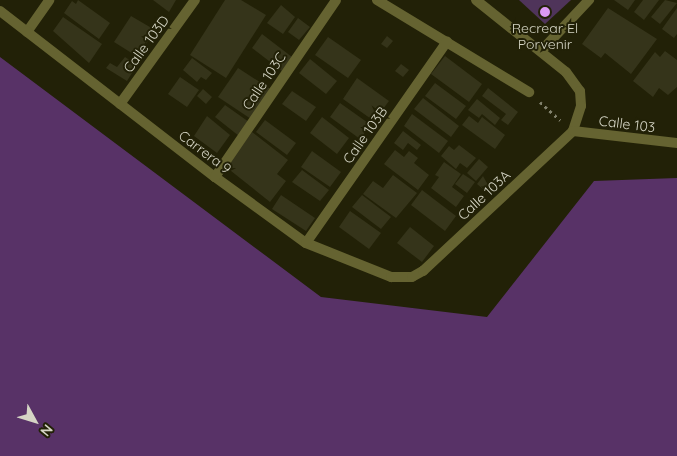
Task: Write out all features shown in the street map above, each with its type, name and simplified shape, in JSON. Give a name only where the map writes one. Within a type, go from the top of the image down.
[{"type":"street","points":[[27,32],[49,0]]},
{"type":"street","name":"Calle 103D","points":[[120,104],[195,0]]},
{"type":"street","name":"Calle 103C","points":[[215,177],[336,0]]},
{"type":"street","points":[[377,0],[528,92]]},
{"type":"street","points":[[476,0],[542,50],[566,72],[580,91],[581,106],[573,131]]},
{"type":"street","points":[[542,50],[589,0]]},
{"type":"street","name":"Carrera 9","points":[[0,11],[215,177],[306,242],[392,277],[412,277]]},
{"type":"street","name":"Calle 103B","points":[[306,242],[447,42]]},
{"type":"street","name":"Calle 103","points":[[573,131],[677,142]]},
{"type":"street","name":"Calle 103A","points":[[412,277],[573,131]]},
{"type":"path","points":[[528,92],[573,131]]},
{"type":"shaded area","name":"Recrear El Porvenir","points":[[519,0],[571,0],[545,24]]},
{"type":"shaded area","points":[[0,57],[321,297],[487,317],[594,181],[677,178],[677,456],[0,456]]},
{"type":"building","points":[[78,0],[110,23],[99,39],[64,13],[72,1],[76,4]]},
{"type":"building","points":[[153,0],[176,0],[169,12]]},
{"type":"building","points":[[225,0],[241,0],[266,15],[226,78],[190,55]]},
{"type":"building","points":[[614,0],[635,0],[628,10]]},
{"type":"building","points":[[643,0],[659,0],[644,20],[634,12]]},
{"type":"building","points":[[665,0],[677,3],[660,24],[651,17]]},
{"type":"building","points":[[281,5],[295,17],[283,34],[267,23]]},
{"type":"building","points":[[608,8],[657,39],[631,74],[605,53],[601,58],[582,44]]},
{"type":"building","points":[[677,8],[677,34],[674,38],[662,29]]},
{"type":"building","points":[[131,16],[155,30],[138,57],[114,42]]},
{"type":"building","points":[[63,17],[102,44],[89,63],[53,31]]},
{"type":"building","points":[[298,18],[310,27],[299,40],[288,32]]},
{"type":"building","points":[[262,34],[292,57],[282,71],[252,48]]},
{"type":"building","points":[[387,36],[393,41],[387,48],[381,44]]},
{"type":"building","points":[[328,37],[361,60],[348,78],[315,55]]},
{"type":"building","points":[[665,51],[677,60],[677,87],[668,95],[659,88],[653,97],[633,81],[655,52],[660,57]]},
{"type":"building","points":[[445,56],[482,84],[469,102],[431,74]]},
{"type":"building","points":[[125,57],[137,65],[127,81],[106,68],[110,63],[117,67]]},
{"type":"building","points":[[192,58],[212,73],[206,80],[201,77],[197,82],[183,70]]},
{"type":"building","points":[[310,59],[337,81],[326,94],[299,73]]},
{"type":"building","points":[[401,64],[409,70],[403,77],[395,71]]},
{"type":"building","points":[[238,68],[272,90],[251,119],[218,97]]},
{"type":"building","points":[[180,77],[199,90],[187,107],[168,94]]},
{"type":"building","points":[[357,78],[389,101],[374,121],[343,99]]},
{"type":"building","points":[[435,83],[466,106],[456,119],[425,96]]},
{"type":"building","points":[[488,88],[518,112],[508,125],[501,120],[506,114],[482,96]]},
{"type":"building","points":[[203,89],[212,97],[206,104],[197,96]]},
{"type":"building","points":[[292,91],[316,107],[306,121],[282,104]]},
{"type":"building","points":[[423,98],[459,126],[451,137],[414,109]]},
{"type":"building","points":[[477,99],[500,118],[495,125],[482,114],[479,118],[468,110]]},
{"type":"building","points":[[340,103],[371,125],[360,139],[330,117]]},
{"type":"building","points":[[225,105],[249,122],[239,136],[215,117]]},
{"type":"building","points":[[412,114],[448,141],[439,153],[404,126]]},
{"type":"building","points":[[207,116],[230,135],[217,153],[194,136]]},
{"type":"building","points":[[469,116],[478,123],[482,117],[505,135],[495,149],[462,125]]},
{"type":"building","points":[[322,117],[349,138],[337,154],[310,133]]},
{"type":"building","points":[[265,120],[296,143],[287,155],[256,132]]},
{"type":"building","points":[[403,131],[421,145],[417,150],[408,143],[403,150],[394,143]]},
{"type":"building","points":[[252,132],[288,160],[277,174],[286,181],[270,202],[226,167]]},
{"type":"building","points":[[459,145],[476,158],[467,168],[460,163],[456,169],[441,156],[449,146],[454,150]]},
{"type":"building","points":[[395,150],[404,157],[409,151],[418,158],[414,163],[429,175],[418,190],[384,164]]},
{"type":"building","points":[[312,151],[341,172],[330,187],[301,167]]},
{"type":"building","points":[[479,159],[488,167],[476,181],[467,173]]},
{"type":"building","points":[[444,162],[461,174],[452,187],[464,196],[456,207],[431,188],[439,177],[435,175]]},
{"type":"building","points":[[302,170],[329,190],[320,201],[292,182]]},
{"type":"building","points":[[463,174],[475,182],[467,193],[455,184]]},
{"type":"building","points":[[393,175],[417,193],[396,218],[363,194],[373,181],[383,188]]},
{"type":"building","points":[[483,176],[488,185],[490,181],[496,185],[489,194],[477,184]]},
{"type":"building","points":[[422,190],[456,216],[445,231],[411,205]]},
{"type":"building","points":[[281,195],[315,218],[306,231],[272,209]]},
{"type":"building","points":[[362,195],[391,217],[381,229],[352,207]]},
{"type":"building","points":[[350,211],[381,233],[369,249],[339,227]]},
{"type":"building","points":[[410,227],[434,246],[422,262],[397,243]]},
{"type":"place","name":"Recrear El Porvenir","points":[[545,12]]}]
